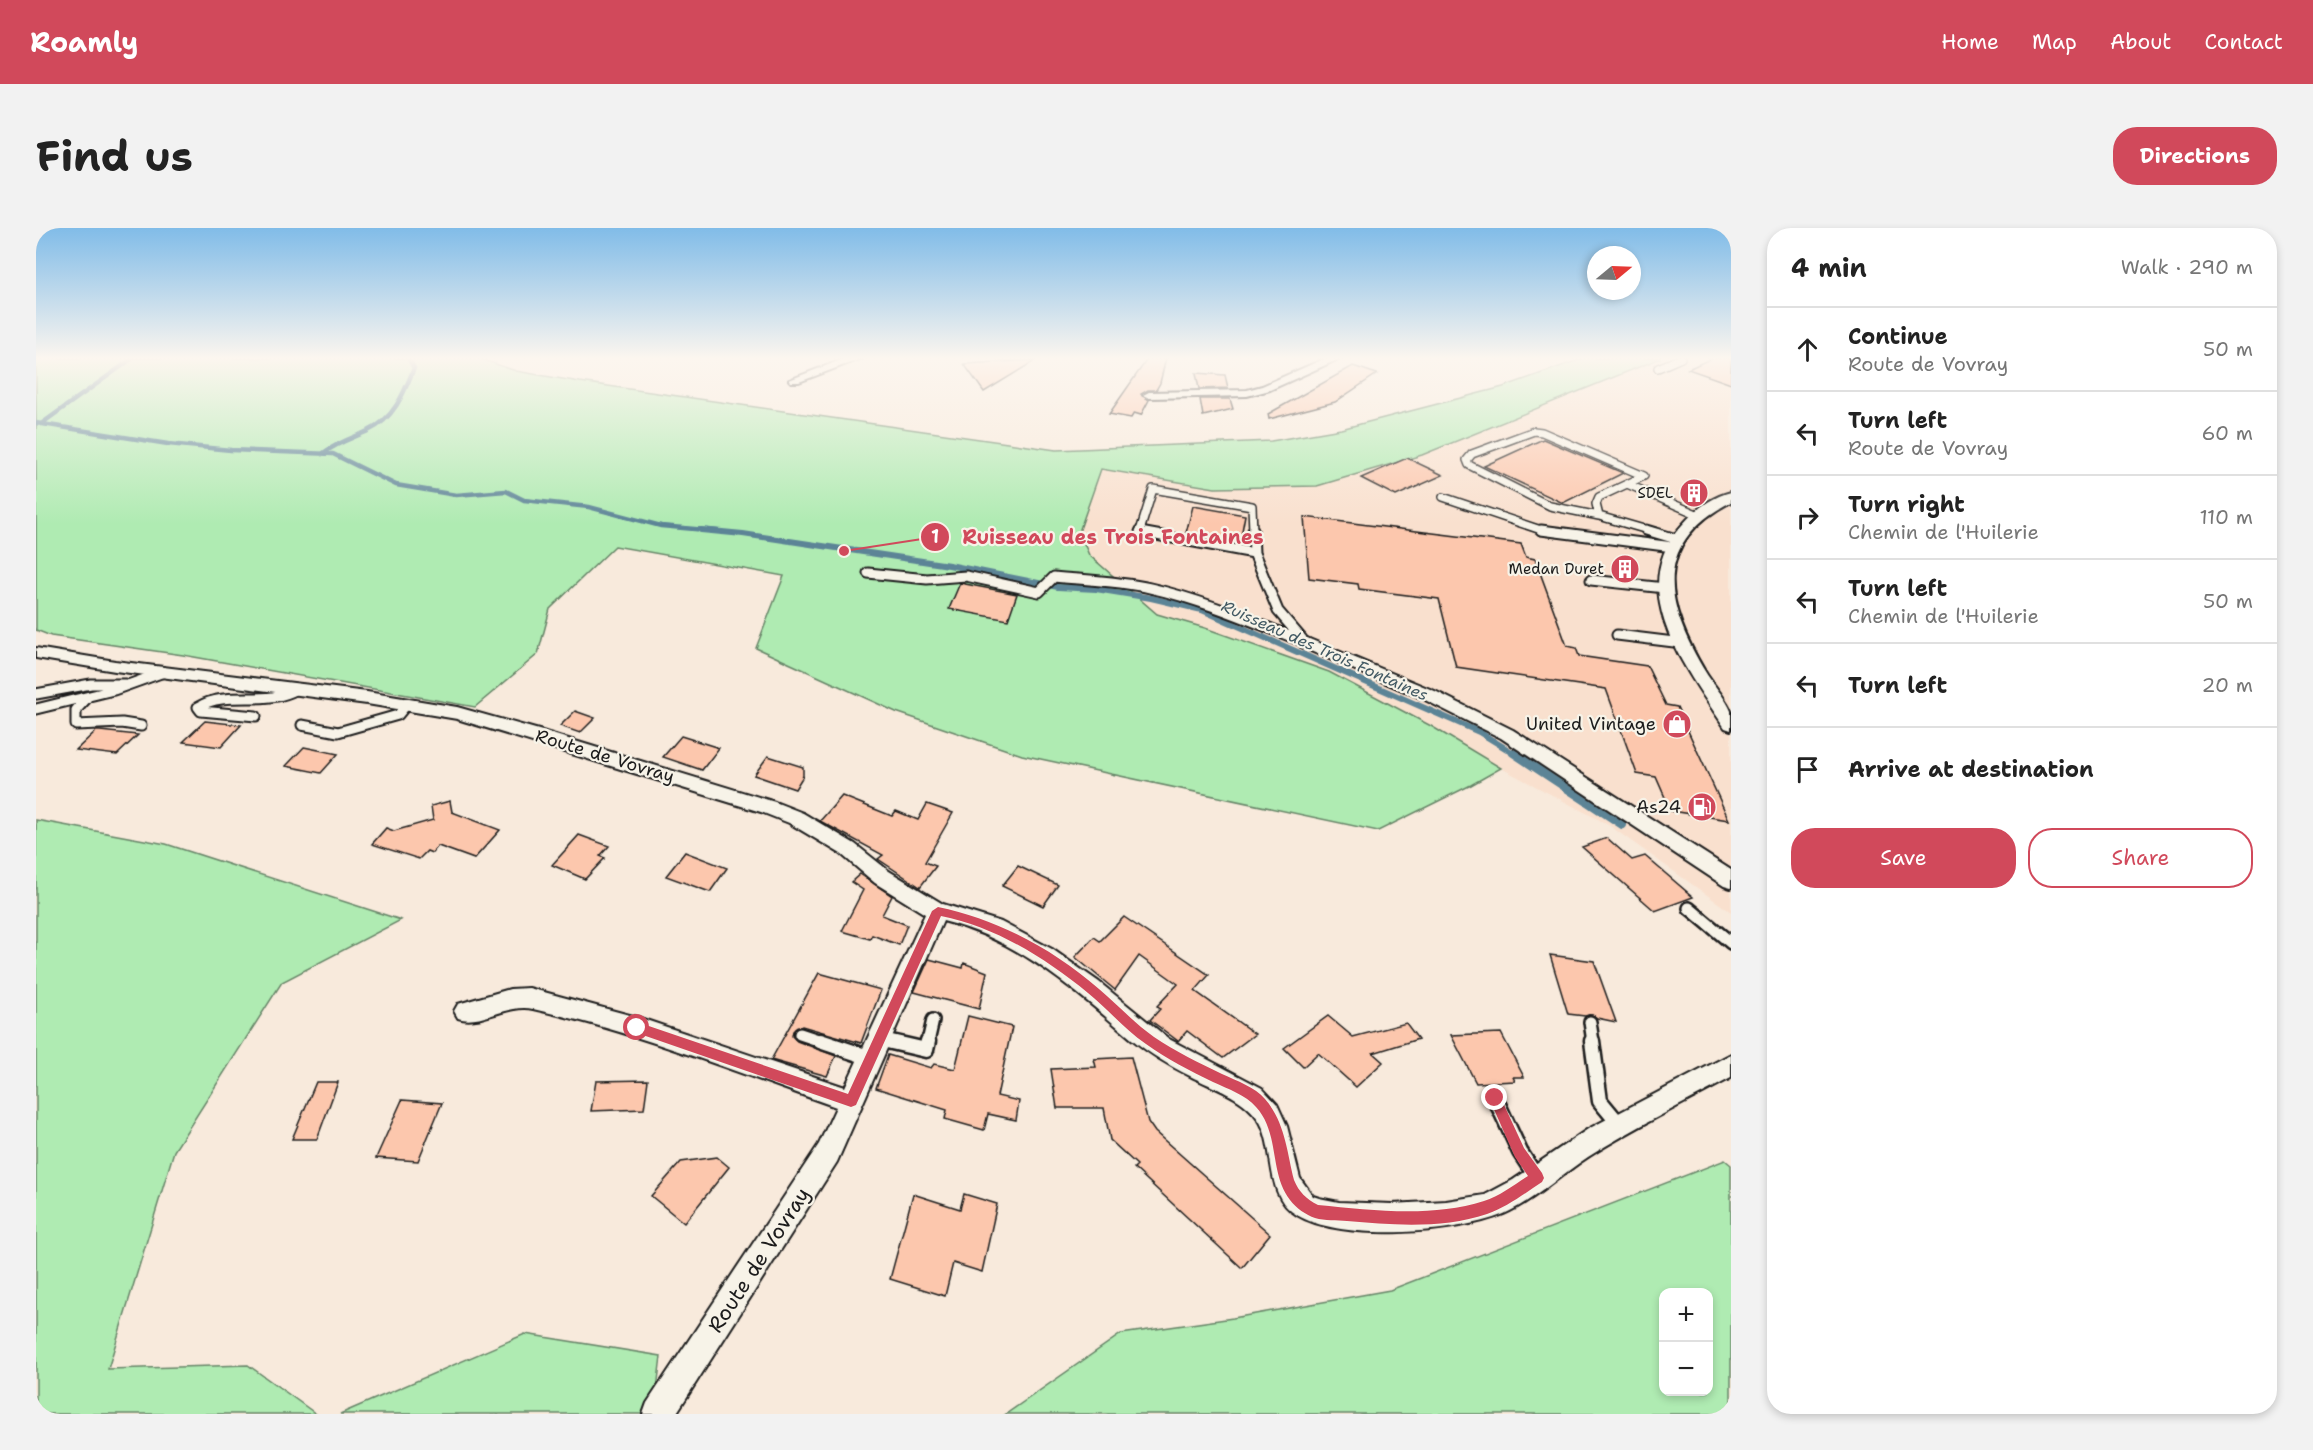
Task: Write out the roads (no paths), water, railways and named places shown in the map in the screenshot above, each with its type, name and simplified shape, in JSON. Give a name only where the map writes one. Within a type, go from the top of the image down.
[{"type":"street","points":[[1731,496],[1699,515],[1675,543],[1668,558],[1665,588],[1665,602],[1682,643],[1731,724]]},
{"type":"street","points":[[1307,643],[1430,695],[1507,734],[1731,880]]},
{"type":"street","name":"Route de Vovray","points":[[36,653],[407,705],[479,718],[796,818],[848,849],[882,877],[938,911],[828,1153],[658,1414]]},
{"type":"street","points":[[938,911],[982,924],[1048,956],[1093,990],[1149,1040],[1193,1066],[1249,1093],[1261,1103],[1275,1125],[1287,1182],[1293,1194],[1316,1212],[1393,1218],[1441,1216],[1485,1208],[1510,1196],[1564,1158],[1620,1124],[1731,1065]]},
{"type":"street","points":[[466,1011],[510,999],[529,998],[637,1028],[851,1101]]},
{"type":"lane","points":[[1599,516],[1596,504],[1599,497],[1644,476],[1542,432],[1527,432],[1472,454],[1467,460],[1469,465],[1477,471],[1550,506],[1599,516],[1675,543]]},
{"type":"lane","points":[[1627,484],[1699,515]]},
{"type":"lane","points":[[1254,553],[1140,532],[1153,489],[1252,506],[1254,553],[1278,611],[1307,643]]},
{"type":"lane","points":[[1443,497],[1541,530],[1675,543]]},
{"type":"lane","points":[[868,573],[927,579],[966,576],[1040,592],[1054,577],[1120,584],[1172,593],[1242,617],[1307,643]]},
{"type":"lane","points":[[1591,580],[1665,588]]},
{"type":"lane","points":[[1617,635],[1682,643]]},
{"type":"lane","points":[[36,709],[88,697],[164,672]]},
{"type":"lane","points":[[36,694],[103,683],[130,684]]},
{"type":"lane","points":[[256,716],[201,711],[198,706],[202,702],[217,700],[282,697],[297,689]]},
{"type":"lane","points":[[88,697],[78,704],[74,712],[76,725],[122,723],[141,726]]},
{"type":"lane","points":[[302,725],[338,732],[398,715],[407,705]]},
{"type":"lane","points":[[1689,908],[1731,943]]},
{"type":"lane","points":[[880,1039],[926,1050],[933,1020]]},
{"type":"lane","points":[[1590,1022],[1600,1101],[1620,1124]]},
{"type":"lane","points":[[800,1035],[871,1058]]},
{"type":"lane","points":[[1495,1098],[1520,1152],[1537,1178]]},
{"type":"waterway","points":[[41,424],[56,413]]},
{"type":"waterway","points":[[323,454],[377,426],[390,413]]},
{"type":"waterway","name":"Ruisseau des Trois Fontaines","points":[[36,423],[41,424]]},
{"type":"waterway","name":"Ruisseau des Trois Fontaines","points":[[41,424],[168,444],[231,450],[323,454]]},
{"type":"waterway","name":"Ruisseau des Trois Fontaines","points":[[323,454],[333,454],[396,485],[456,495],[506,491],[524,500],[589,507],[661,526],[717,531]]},
{"type":"waterway","name":"Ruisseau des Trois Fontaines","points":[[701,530],[743,534],[949,565],[1058,587],[1096,589],[1151,598],[1202,610],[1479,732],[1515,754]]},
{"type":"waterway","name":"Ruisseau des Trois Fontaines","points":[[1513,753],[1622,825]]},
{"type":"place","name":"SDEL","points":[[1694,493]]},
{"type":"place","name":"Ruisseau des Trois Fontaines","points":[[844,551]]},
{"type":"place","name":"Medan Duret","points":[[1625,569]]},
{"type":"place","name":"United Vintage","points":[[1677,724]]},
{"type":"place","name":"As24","points":[[1702,807]]}]
